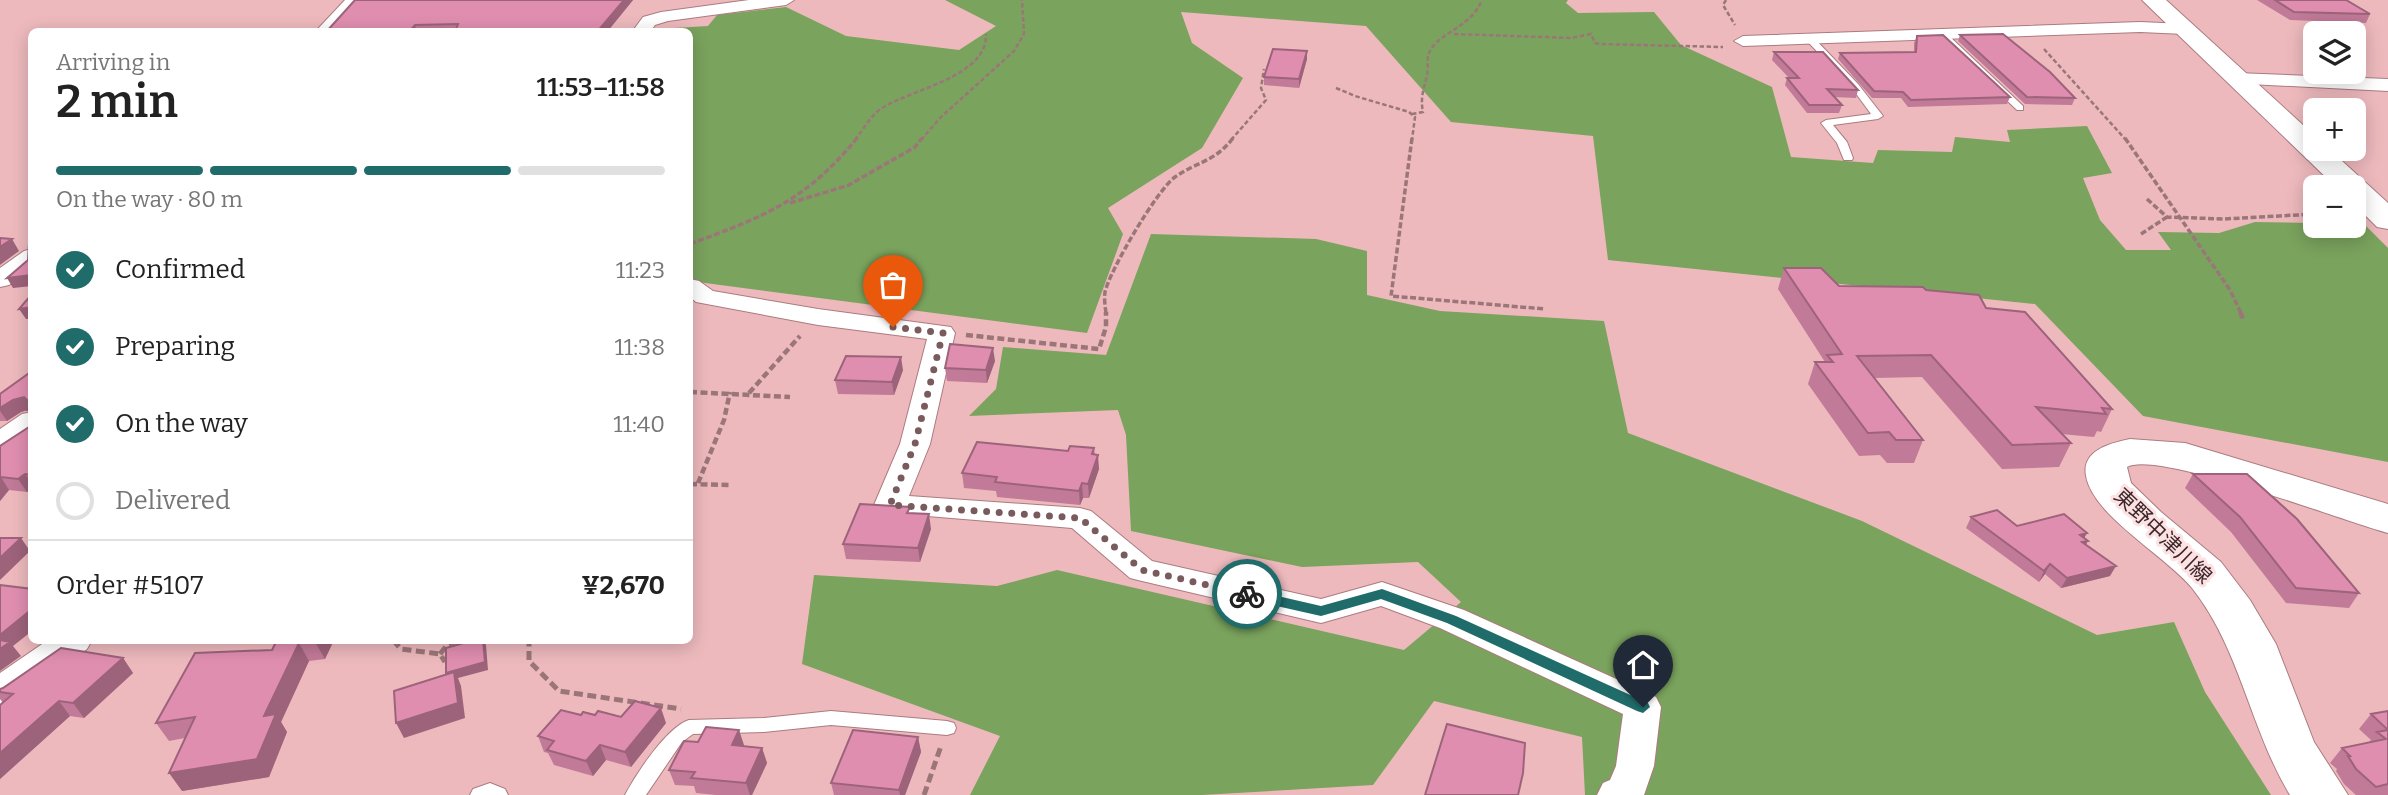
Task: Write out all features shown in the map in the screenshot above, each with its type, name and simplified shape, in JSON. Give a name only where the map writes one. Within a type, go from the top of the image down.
[{"type":"main road","points":[[2153,0],[2339,175]]},
{"type":"main road","points":[[2366,200],[2388,220]]},
{"type":"main road","name":"東野中津川線","points":[[2320,795],[2294,755],[2276,718],[2255,652],[2224,597],[2204,572],[2176,545],[2119,498],[2108,482],[2106,468],[2112,457],[2127,451],[2185,456],[2388,519]]},
{"type":"street","points":[[326,28],[355,0]]},
{"type":"street","points":[[643,28],[649,21],[667,16],[786,0]]},
{"type":"street","points":[[1744,41],[2140,27],[2185,29]]},
{"type":"street","points":[[2236,79],[2388,85]]},
{"type":"street","points":[[0,280],[28,259]]},
{"type":"street","points":[[693,288],[705,297],[818,317],[943,333],[915,444],[890,505],[1080,518],[1142,570],[1321,611],[1382,594],[1451,619],[1643,707],[1635,766],[1626,791],[1617,795]]},
{"type":"street","points":[[0,443],[28,423]]},
{"type":"street","points":[[0,691],[69,644]]},
{"type":"lane","points":[[1944,36],[2020,108]]},
{"type":"lane","points":[[1810,39],[1855,86],[1878,116],[1826,123],[1842,142],[1848,158]]},
{"type":"lane","points":[[635,795],[675,737],[689,727],[764,725],[831,718],[947,728]]},
{"type":"lane","points":[[480,795],[490,791],[498,795]]},
{"type":"path","points":[[693,243],[789,203],[849,185],[915,147],[940,118],[1014,51],[1024,34],[1022,0]]},
{"type":"path","points":[[1336,88],[1412,114],[1423,111],[1420,97],[1429,72],[1427,56],[1433,46],[1454,34],[1479,8],[1482,0]]},
{"type":"path","points":[[1454,34],[1571,38],[1582,33],[1591,34],[1595,43],[1600,44],[1731,47],[1744,41],[1723,5],[1726,0]]},
{"type":"path","points":[[2029,33],[2122,133],[2230,290],[2244,321]]},
{"type":"path","points":[[789,203],[827,171],[860,134],[868,119],[882,108],[966,69],[987,49],[989,42],[986,34]]},
{"type":"path","points":[[943,333],[1099,349],[1107,327],[1105,293],[1120,260],[1161,190],[1176,176],[1205,163],[1227,146],[1247,119],[1266,100],[1261,88],[1264,69]]},
{"type":"path","points":[[1412,114],[1415,117],[1391,296],[1545,309]]},
{"type":"path","points":[[2147,200],[2167,218]]},
{"type":"path","points":[[2141,234],[2167,218],[2303,214]]},
{"type":"path","points":[[749,393],[818,317]]},
{"type":"path","points":[[693,392],[790,397]]},
{"type":"path","points":[[698,483],[724,420],[730,392]]},
{"type":"path","points":[[693,484],[729,485]]},
{"type":"path","points":[[397,644],[401,649],[440,654]]},
{"type":"path","points":[[440,654],[448,644]]},
{"type":"path","points":[[529,644],[529,660],[559,691],[685,710],[688,719]]},
{"type":"path","points":[[440,654],[445,662]]},
{"type":"path","points":[[924,795],[931,783],[947,728]]},
{"type":"green space","points":[[945,0],[1568,0],[1566,3],[1578,13],[1654,12],[1681,45],[1772,87],[1791,157],[1873,163],[1878,150],[1952,152],[1955,137],[2010,142],[2007,130],[2087,126],[2112,173],[2083,178],[2100,220],[2126,250],[2171,250],[2158,232],[2219,233],[2255,222],[2303,223],[2303,238],[2366,238],[2366,226],[2388,248],[2388,462],[2143,416],[2035,304],[1608,260],[1593,136],[1451,122],[1366,26],[1181,12],[1192,43],[1243,78],[1202,148],[1108,208],[1123,234],[1087,333],[693,281],[693,28],[675,28],[708,26],[717,15],[786,7],[846,36],[959,50],[996,26]]},
{"type":"green space","points":[[1151,234],[1316,239],[1367,251],[1367,295],[1440,311],[1604,321],[1628,433],[1862,521],[2097,635],[2174,622],[2205,692],[2271,795],[1585,795],[1582,737],[1434,701],[1373,785],[1202,795],[970,795],[1000,736],[802,664],[814,575],[997,586],[1057,570],[1404,650],[1461,602],[1418,562],[1302,567],[1131,531],[1126,435],[1118,410],[969,416],[996,389],[1003,347],[1106,355]]},
{"type":"building","points":[[355,0],[624,0],[600,28],[456,28],[458,24],[415,25],[412,28],[330,28]]},
{"type":"building","points":[[2275,0],[2346,0],[2370,14],[2294,12]]},
{"type":"building","points":[[2003,34],[2050,72],[2075,98],[2027,97],[1960,35]]},
{"type":"building","points":[[1943,35],[2010,97],[1911,100],[1903,92],[1874,91],[1840,53],[1916,52],[1917,36]]},
{"type":"building","points":[[1273,49],[1307,51],[1299,79],[1264,77]]},
{"type":"building","points":[[1774,52],[1823,52],[1858,90],[1827,89],[1842,105],[1809,105],[1787,78],[1799,78]]},
{"type":"building","points":[[0,238],[12,239],[0,247]]},
{"type":"building","points":[[28,260],[28,275],[7,278]]},
{"type":"building","points":[[1784,268],[1821,268],[1839,286],[1923,287],[1926,290],[1979,295],[1986,308],[2025,312],[2112,409],[2102,408],[2106,414],[2036,407],[2071,443],[2012,445],[1931,355],[1857,356],[1923,440],[1896,440],[1889,432],[1868,433],[1815,362],[1833,362],[1827,355],[1842,354]]},
{"type":"building","points":[[28,299],[28,308],[19,309]]},
{"type":"building","points":[[950,344],[993,348],[986,370],[945,368]]},
{"type":"building","points":[[846,356],[901,357],[892,382],[835,380]]},
{"type":"building","points":[[28,374],[28,410],[24,397],[0,408],[0,394]]},
{"type":"building","points":[[28,428],[28,474],[18,479],[0,478],[0,446]]},
{"type":"building","points":[[977,442],[1068,451],[1070,446],[1094,448],[1092,454],[1098,455],[1088,484],[1082,483],[1079,491],[995,482],[997,477],[962,473]]},
{"type":"building","points":[[2193,474],[2247,474],[2297,519],[2359,593],[2296,588],[2240,517]]},
{"type":"building","points":[[860,504],[910,507],[907,513],[929,514],[918,548],[843,544]]},
{"type":"building","points":[[1997,510],[2017,526],[2064,514],[2087,533],[2080,535],[2088,541],[2082,542],[2116,566],[2067,578],[2050,564],[2044,571],[1971,517]]},
{"type":"building","points":[[0,538],[21,538],[0,558]]},
{"type":"building","points":[[0,585],[28,588],[28,612],[0,635]]},
{"type":"building","points":[[0,640],[10,642],[0,649]]},
{"type":"building","points":[[275,644],[299,644],[264,716],[276,714],[257,759],[169,773],[195,717],[156,723],[195,653],[272,650]]},
{"type":"building","points":[[460,644],[483,644],[485,662],[446,673],[446,648]]},
{"type":"building","points":[[61,648],[123,658],[73,703],[59,701],[0,753],[0,705],[13,694],[0,692],[0,689]]},
{"type":"building","points":[[454,672],[458,703],[396,723],[394,691]]},
{"type":"building","points":[[635,701],[661,708],[625,752],[600,745],[586,761],[547,750],[554,741],[538,736],[561,710],[581,715],[583,712],[595,715],[598,711],[621,717]]},
{"type":"building","points":[[2388,711],[2388,730],[2371,714]]},
{"type":"building","points":[[1447,724],[1525,743],[1518,795],[1425,795]]},
{"type":"building","points":[[706,727],[739,730],[732,745],[762,748],[746,783],[691,778],[695,772],[669,770],[684,741],[698,742]]},
{"type":"building","points":[[853,730],[918,737],[899,790],[831,783]]},
{"type":"building","points":[[2388,730],[2388,784],[2376,787],[2356,769],[2350,756],[2342,748],[2386,739],[2377,732]]},
{"type":"way so far","points":[[893,327],[943,333],[915,444],[890,505],[1080,518],[1142,570],[1247,594]]},
{"type":"route","points":[[1247,594],[1321,611],[1382,594],[1451,619],[1643,707]]}]
